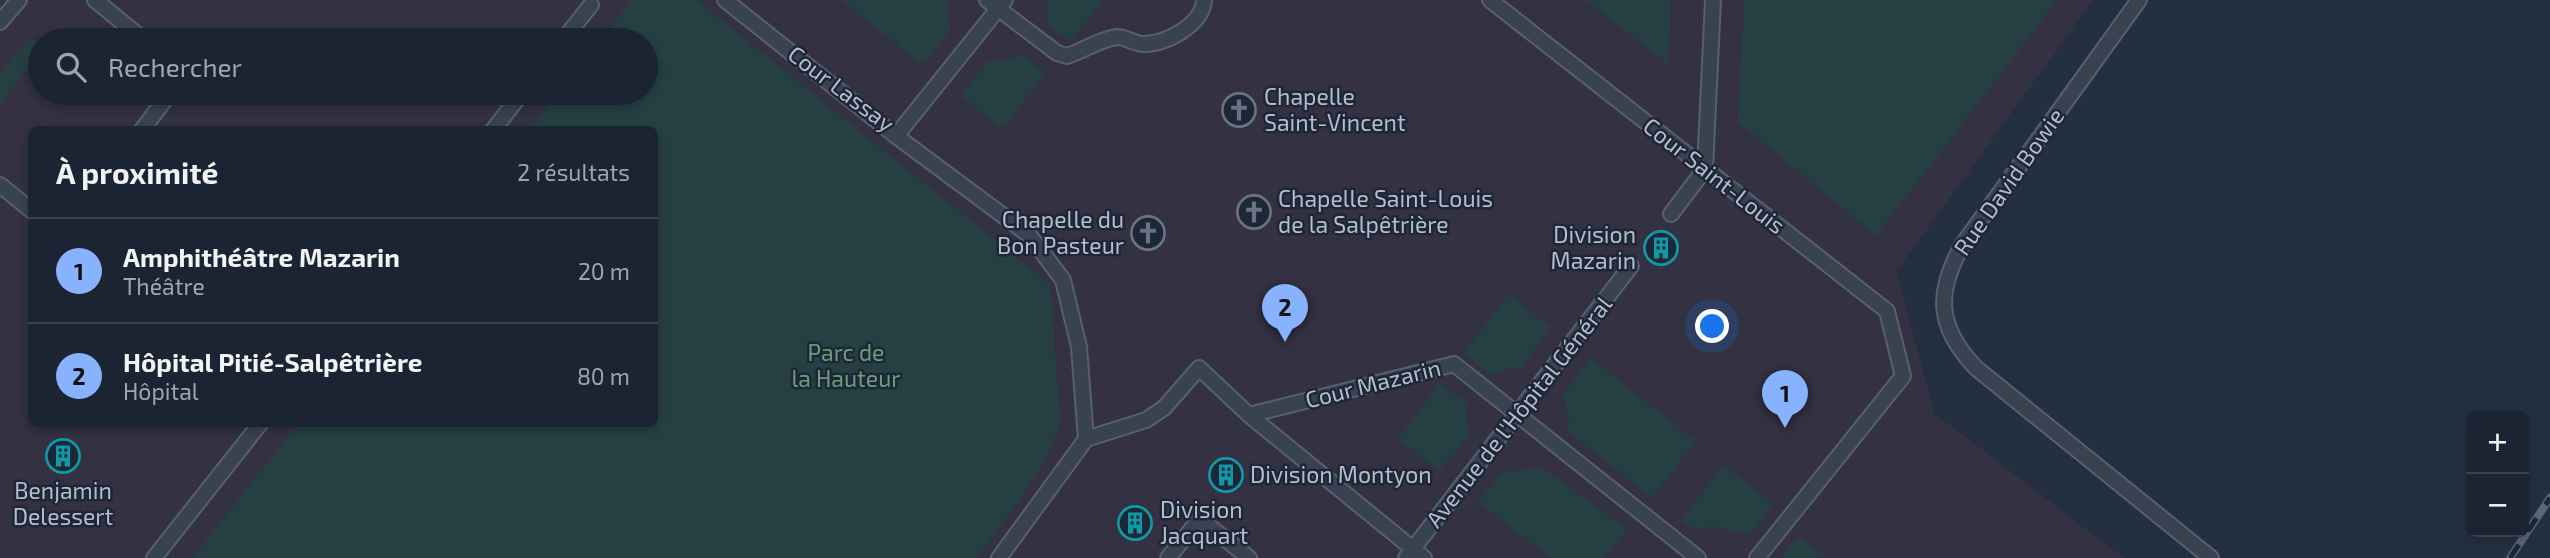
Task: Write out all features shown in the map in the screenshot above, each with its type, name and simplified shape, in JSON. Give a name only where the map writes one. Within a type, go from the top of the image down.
[{"type":"lane","points":[[2,16],[19,0]]},
{"type":"lane","points":[[95,0],[129,28]]},
{"type":"lane","name":"Cour Lassay","points":[[725,0],[896,136],[997,3]]},
{"type":"lane","points":[[997,3],[1057,53],[1067,56],[1118,37],[1143,44],[1178,36],[1198,16],[1204,6],[1204,0]]},
{"type":"lane","name":"Cour Saint-Louis","points":[[1490,0],[1887,311],[1903,376],[1757,558]]},
{"type":"lane","points":[[1671,214],[1705,169],[1713,0]]},
{"type":"lane","name":"Rue David Bowie","points":[[2139,0],[1963,244],[1950,267],[1945,286],[1944,310],[1948,331],[1959,351],[1976,368],[2211,558]]},
{"type":"lane","points":[[573,28],[591,5]]},
{"type":"lane","points":[[145,126],[161,105]]},
{"type":"lane","points":[[496,126],[513,105]]},
{"type":"lane","points":[[896,136],[1029,235],[1063,279],[1079,347],[1086,439]]},
{"type":"lane","points":[[0,185],[28,208]]},
{"type":"lane","name":"Avenue de l'Hôpital Général","points":[[1414,555],[1631,266]]},
{"type":"lane","name":"Cour Mazarin","points":[[1250,415],[1454,364],[1698,558]]},
{"type":"lane","points":[[999,558],[1086,439],[1146,421],[1164,408],[1199,369],[1414,555]]},
{"type":"lane","points":[[154,558],[258,427]]},
{"type":"lane","points":[[1168,558],[1199,519],[1249,558]]},
{"type":"shaded area","points":[[0,0],[2093,0],[1897,271],[1934,413],[2124,558],[0,558]]},
{"type":"green space","name":"Parc de la Hauteur","points":[[632,0],[697,0],[1050,284],[1060,418],[1056,435],[1039,471],[977,558],[192,558],[296,427],[658,427],[658,126],[532,126],[549,105],[658,105],[658,28],[610,28]]},
{"type":"green space","points":[[841,0],[947,0],[947,20],[951,30],[923,65]]},
{"type":"green space","points":[[1048,0],[1103,0],[1070,42],[1047,24]]},
{"type":"green space","points":[[1585,0],[1671,0],[1668,64]]},
{"type":"green space","points":[[1744,0],[2058,0],[1876,236],[1738,122]]},
{"type":"green space","points":[[28,38],[28,68],[0,104],[0,74]]},
{"type":"green space","points":[[1022,55],[1045,74],[1003,129],[961,96],[989,60],[1001,61]]},
{"type":"green space","points":[[1509,295],[1551,327],[1522,368],[1512,368],[1490,375],[1463,354]]},
{"type":"green space","points":[[1591,358],[1696,441],[1652,498],[1568,432],[1569,418],[1563,395]]},
{"type":"green space","points":[[1440,383],[1468,404],[1466,413],[1469,437],[1439,471],[1398,439]]},
{"type":"green space","points":[[1724,465],[1774,504],[1750,535],[1744,531],[1741,535],[1718,527],[1694,530],[1681,520]]},
{"type":"green space","points":[[1541,466],[1627,529],[1605,558],[1550,558],[1478,502],[1505,470],[1519,471]]},
{"type":"green space","points":[[1798,536],[1827,558],[1781,558]]},
{"type":"railway","points":[[2510,558],[2550,498]]},
{"type":"place","name":"Chapelle Saint-Vincent","points":[[1239,110]]},
{"type":"place","name":"Chapelle Saint-Louis de la Salpêtrière","points":[[1254,212]]},
{"type":"place","name":"Chapelle du Bon Pasteur","points":[[1148,233]]},
{"type":"place","name":"Division Mazarin","points":[[1661,248]]},
{"type":"place","name":"Hôpital Pitié-Salpêtrière","points":[[1285,342]]},
{"type":"place","name":"Amphithéâtre Mazarin","points":[[1785,428]]},
{"type":"place","name":"Benjamin Delessert","points":[[63,456]]},
{"type":"place","name":"Division Montyon","points":[[1226,475]]},
{"type":"place","name":"Division Jacquart","points":[[1135,523]]}]
